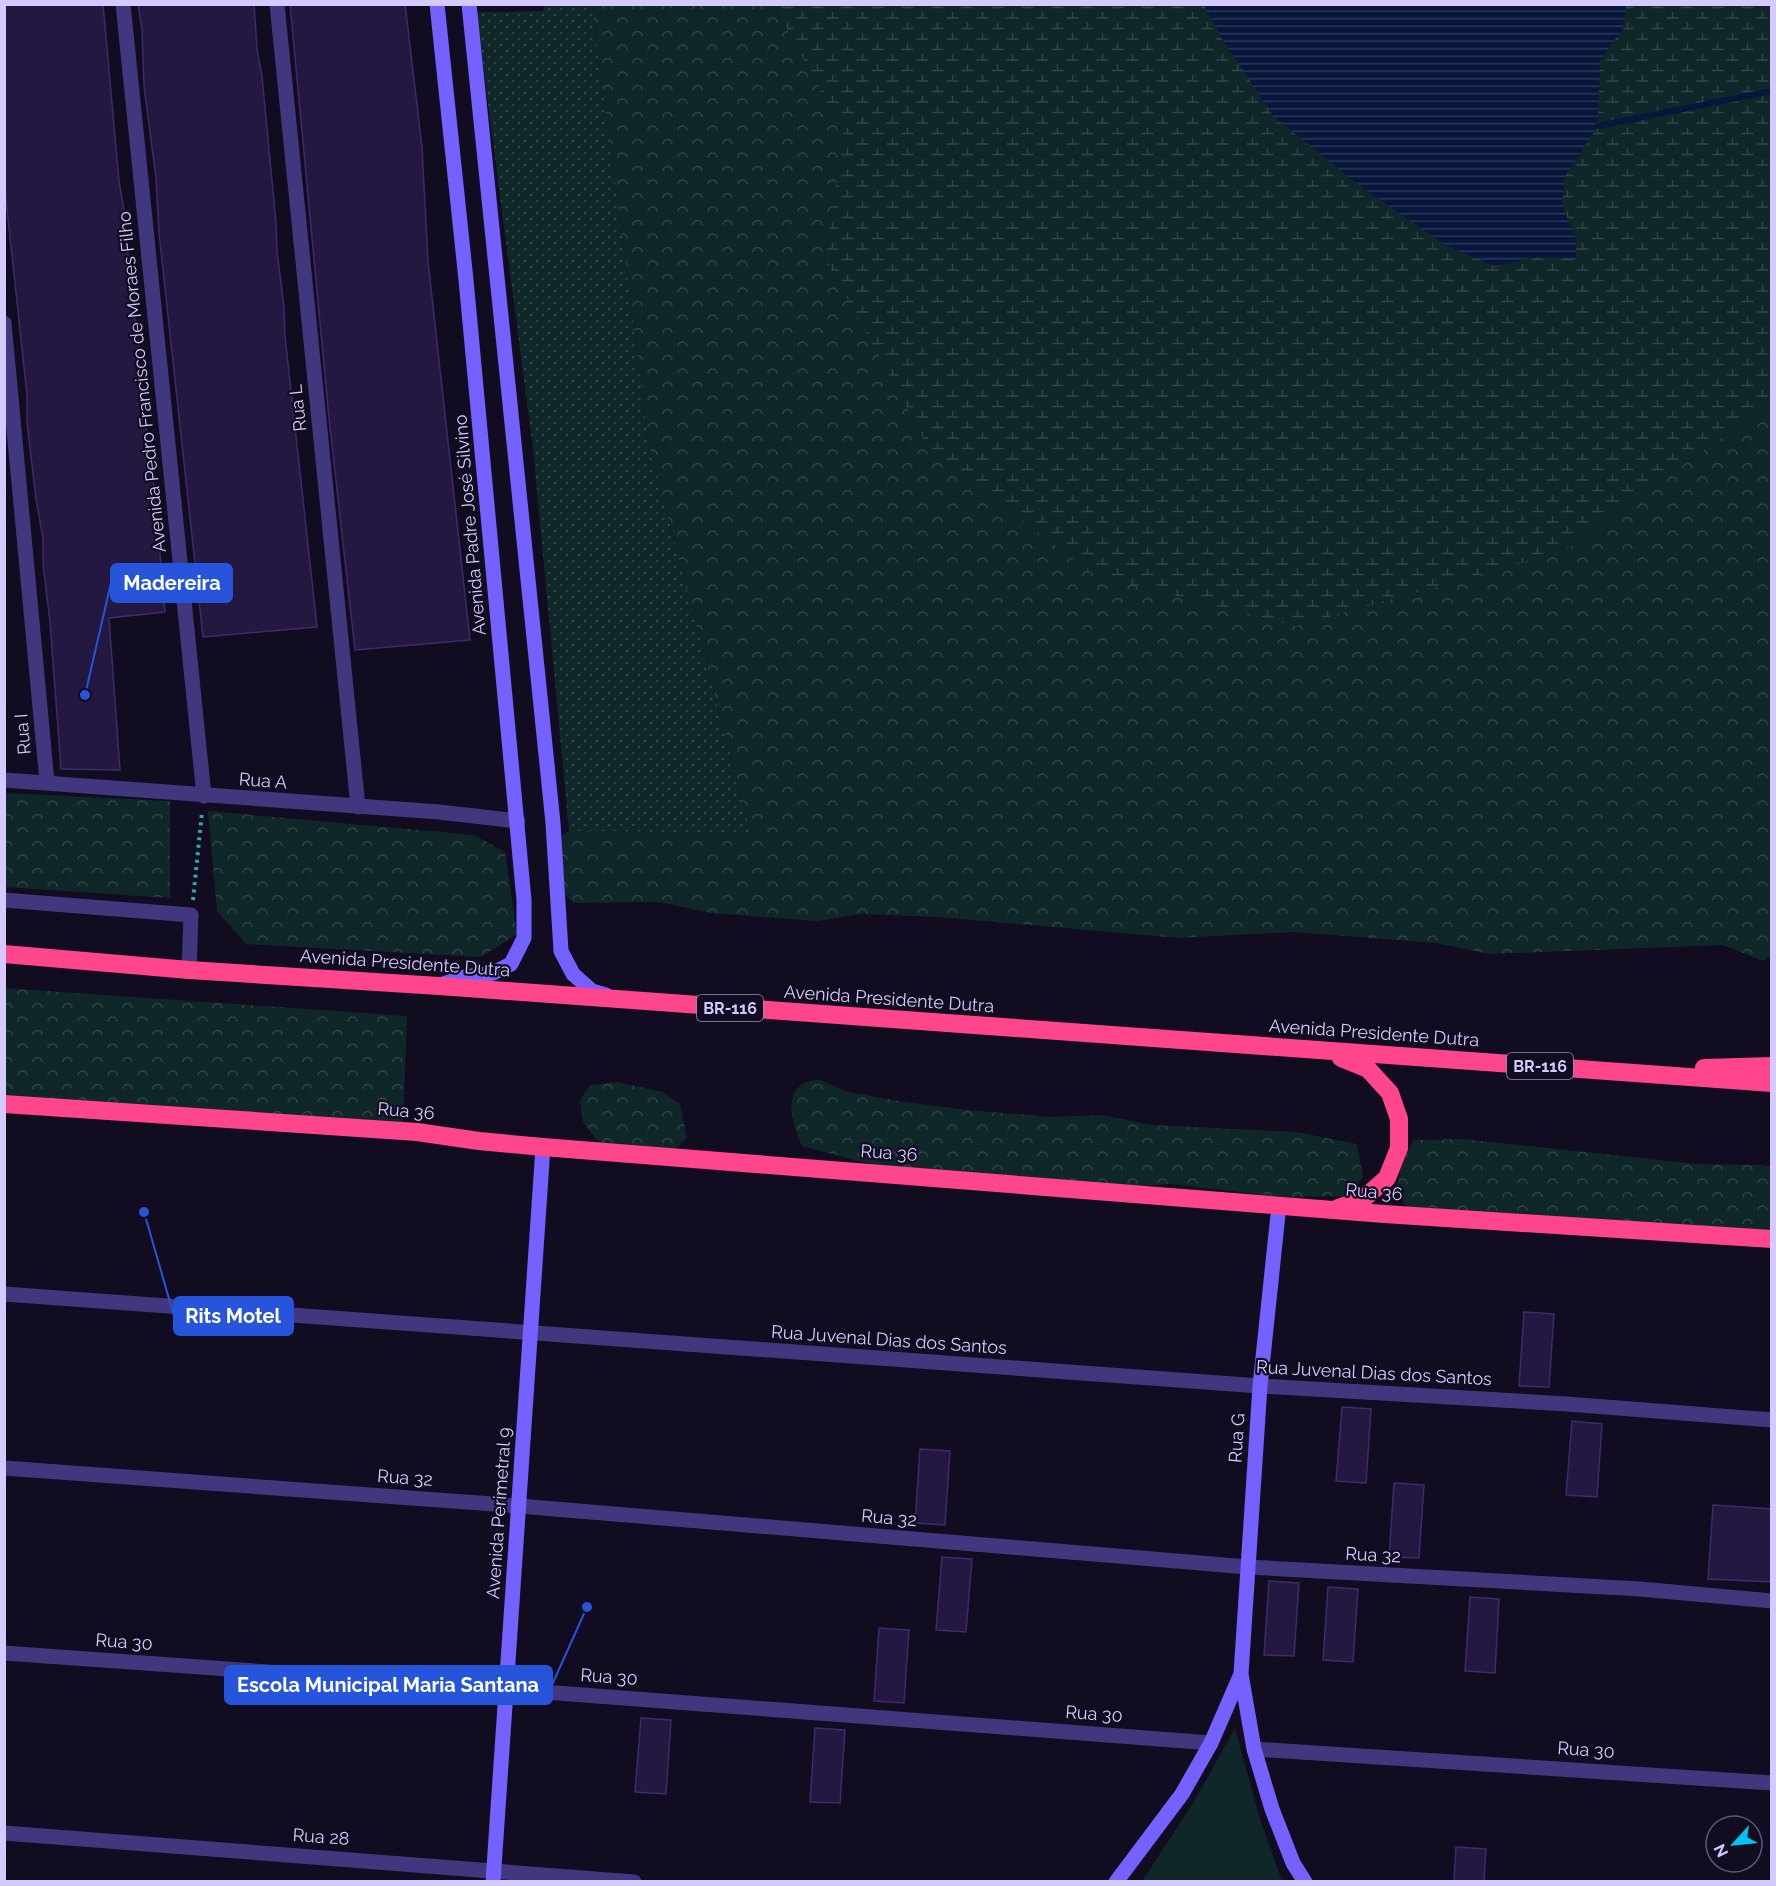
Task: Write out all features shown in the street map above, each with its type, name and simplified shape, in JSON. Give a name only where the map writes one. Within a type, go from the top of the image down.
[{"type":"highway","name":"Avenida Presidente Dutra","points":[[4,954],[189,970],[439,986],[1772,1083]]},
{"type":"highway","points":[[1322,1051],[1368,1069],[1390,1093],[1399,1119],[1399,1148],[1388,1178],[1362,1200],[1334,1210]]},
{"type":"highway","points":[[1626,1071],[1772,1066]]},
{"type":"highway","name":"Rua 36","points":[[4,1104],[417,1132],[543,1147],[1334,1210],[1772,1239]]},
{"type":"main road","name":"Avenida Padre José Silvino","points":[[437,4],[465,268],[524,900],[524,938],[511,964],[493,973],[465,977],[439,986]]},
{"type":"main road","points":[[469,4],[553,823],[561,951],[573,974],[591,991],[620,1000]]},
{"type":"main road","name":"Avenida Perimetral 9","points":[[494,1876],[543,1147]]},
{"type":"main road","name":"Rua G","points":[[1241,1674],[1260,1386],[1279,1205]]},
{"type":"main road","points":[[1116,1881],[1182,1794],[1211,1743],[1241,1674]]},
{"type":"main road","points":[[1241,1674],[1254,1749],[1272,1809],[1293,1863],[1305,1881]]},
{"type":"street","name":"Avenida Pedro Francisco de Moraes Filho","points":[[123,4],[204,796]]},
{"type":"street","name":"Rua L","points":[[277,4],[358,807]]},
{"type":"street","name":"Rua I","points":[[4,323],[47,782]]},
{"type":"street","name":"Rua A","points":[[4,780],[439,812],[518,822]]},
{"type":"street","points":[[4,900],[191,915],[189,970]]},
{"type":"street","name":"Rua Juvenal Dias dos Santos","points":[[4,1294],[1260,1386],[1567,1404],[1772,1420]]},
{"type":"street","name":"Rua 32","points":[[4,1468],[519,1506],[1248,1567],[1640,1589],[1772,1601]]},
{"type":"street","name":"Rua 30","points":[[4,1653],[1211,1743]]},
{"type":"street","name":"Rua 30","points":[[1254,1749],[1772,1783]]},
{"type":"street","name":"Rua 28","points":[[4,1833],[494,1876],[634,1881]]},
{"type":"path","points":[[191,915],[204,796]]},
{"type":"green space","points":[[544,5],[592,5],[649,445],[751,833],[569,831],[533,449],[476,12],[543,11]]},
{"type":"green space","points":[[592,5],[774,5],[844,135],[825,257],[1564,551],[1771,402],[1772,956],[1763,961],[1723,945],[1489,954],[1436,943],[1293,932],[1179,938],[938,917],[860,914],[817,921],[711,913],[659,902],[573,903],[562,891],[554,841],[569,831],[751,833],[649,445]]},
{"type":"green space","points":[[774,5],[1771,5],[1771,402],[1564,551],[1296,626],[1094,575],[929,449],[825,257],[844,135]]},
{"type":"green space","points":[[4,793],[170,801],[170,898],[5,887]]},
{"type":"green space","points":[[208,811],[474,835],[505,852],[517,934],[481,957],[246,944],[217,911]]},
{"type":"green space","points":[[4,988],[407,1016],[403,1123],[5,1096]]},
{"type":"green space","points":[[818,1079],[848,1092],[968,1110],[1052,1117],[1102,1115],[1152,1125],[1297,1132],[1357,1144],[1363,1177],[1348,1196],[1283,1197],[1170,1184],[1116,1187],[900,1172],[802,1146],[793,1122],[791,1104],[797,1088],[804,1083]]},
{"type":"green space","points":[[617,1082],[663,1092],[680,1104],[687,1138],[672,1152],[606,1152],[583,1122],[580,1100],[590,1085]]},
{"type":"green space","points":[[1462,1139],[1697,1164],[1771,1167],[1771,1234],[1419,1215],[1404,1204],[1398,1184],[1402,1157],[1415,1140]]},
{"type":"green space","points":[[1235,1728],[1259,1816],[1282,1881],[1142,1881],[1193,1803]]},
{"type":"water","points":[[1204,5],[1626,5],[1623,29],[1600,60],[1598,126],[1565,177],[1562,205],[1576,238],[1576,259],[1533,257],[1496,267],[1445,245],[1364,189],[1274,117],[1222,39]]},
{"type":"building","points":[[4,4],[103,4],[119,181],[139,348],[140,382],[155,495],[165,612],[109,618],[120,770],[61,769],[50,622],[43,564],[43,538],[27,422],[27,395],[4,181]]},
{"type":"building","points":[[138,4],[254,4],[285,336],[317,627],[203,637],[159,233],[156,178],[144,86],[142,30]]},
{"type":"building","points":[[290,4],[405,4],[422,147],[428,261],[470,640],[355,650],[329,418]]},
{"type":"building","points":[[1524,1312],[1554,1314],[1549,1387],[1519,1386]]},
{"type":"building","points":[[1342,1407],[1371,1409],[1366,1483],[1336,1481]]},
{"type":"building","points":[[1572,1421],[1602,1424],[1597,1497],[1566,1495]]},
{"type":"building","points":[[920,1449],[950,1451],[945,1525],[915,1523]]},
{"type":"building","points":[[1394,1483],[1424,1485],[1419,1558],[1389,1557]]},
{"type":"building","points":[[1713,1505],[1772,1509],[1772,1582],[1708,1579]]},
{"type":"building","points":[[942,1557],[972,1559],[966,1632],[936,1630]]},
{"type":"building","points":[[1269,1581],[1299,1583],[1294,1656],[1264,1655]]},
{"type":"building","points":[[1328,1587],[1358,1589],[1353,1662],[1323,1660]]},
{"type":"building","points":[[1470,1597],[1499,1599],[1495,1673],[1465,1671]]},
{"type":"building","points":[[879,1628],[909,1630],[904,1703],[874,1701]]},
{"type":"building","points":[[641,1718],[671,1720],[666,1794],[635,1792]]},
{"type":"building","points":[[815,1728],[845,1730],[840,1803],[810,1802]]},
{"type":"building","points":[[1456,1847],[1486,1849],[1484,1881],[1454,1881]]},
{"type":"waterway","points":[[1598,126],[1772,91]]},
{"type":"place","name":"Madereira","points":[[85,695]]},
{"type":"place","name":"Rits Motel","points":[[144,1212]]},
{"type":"place","name":"Escola Municipal Maria Santana","points":[[587,1607]]}]
